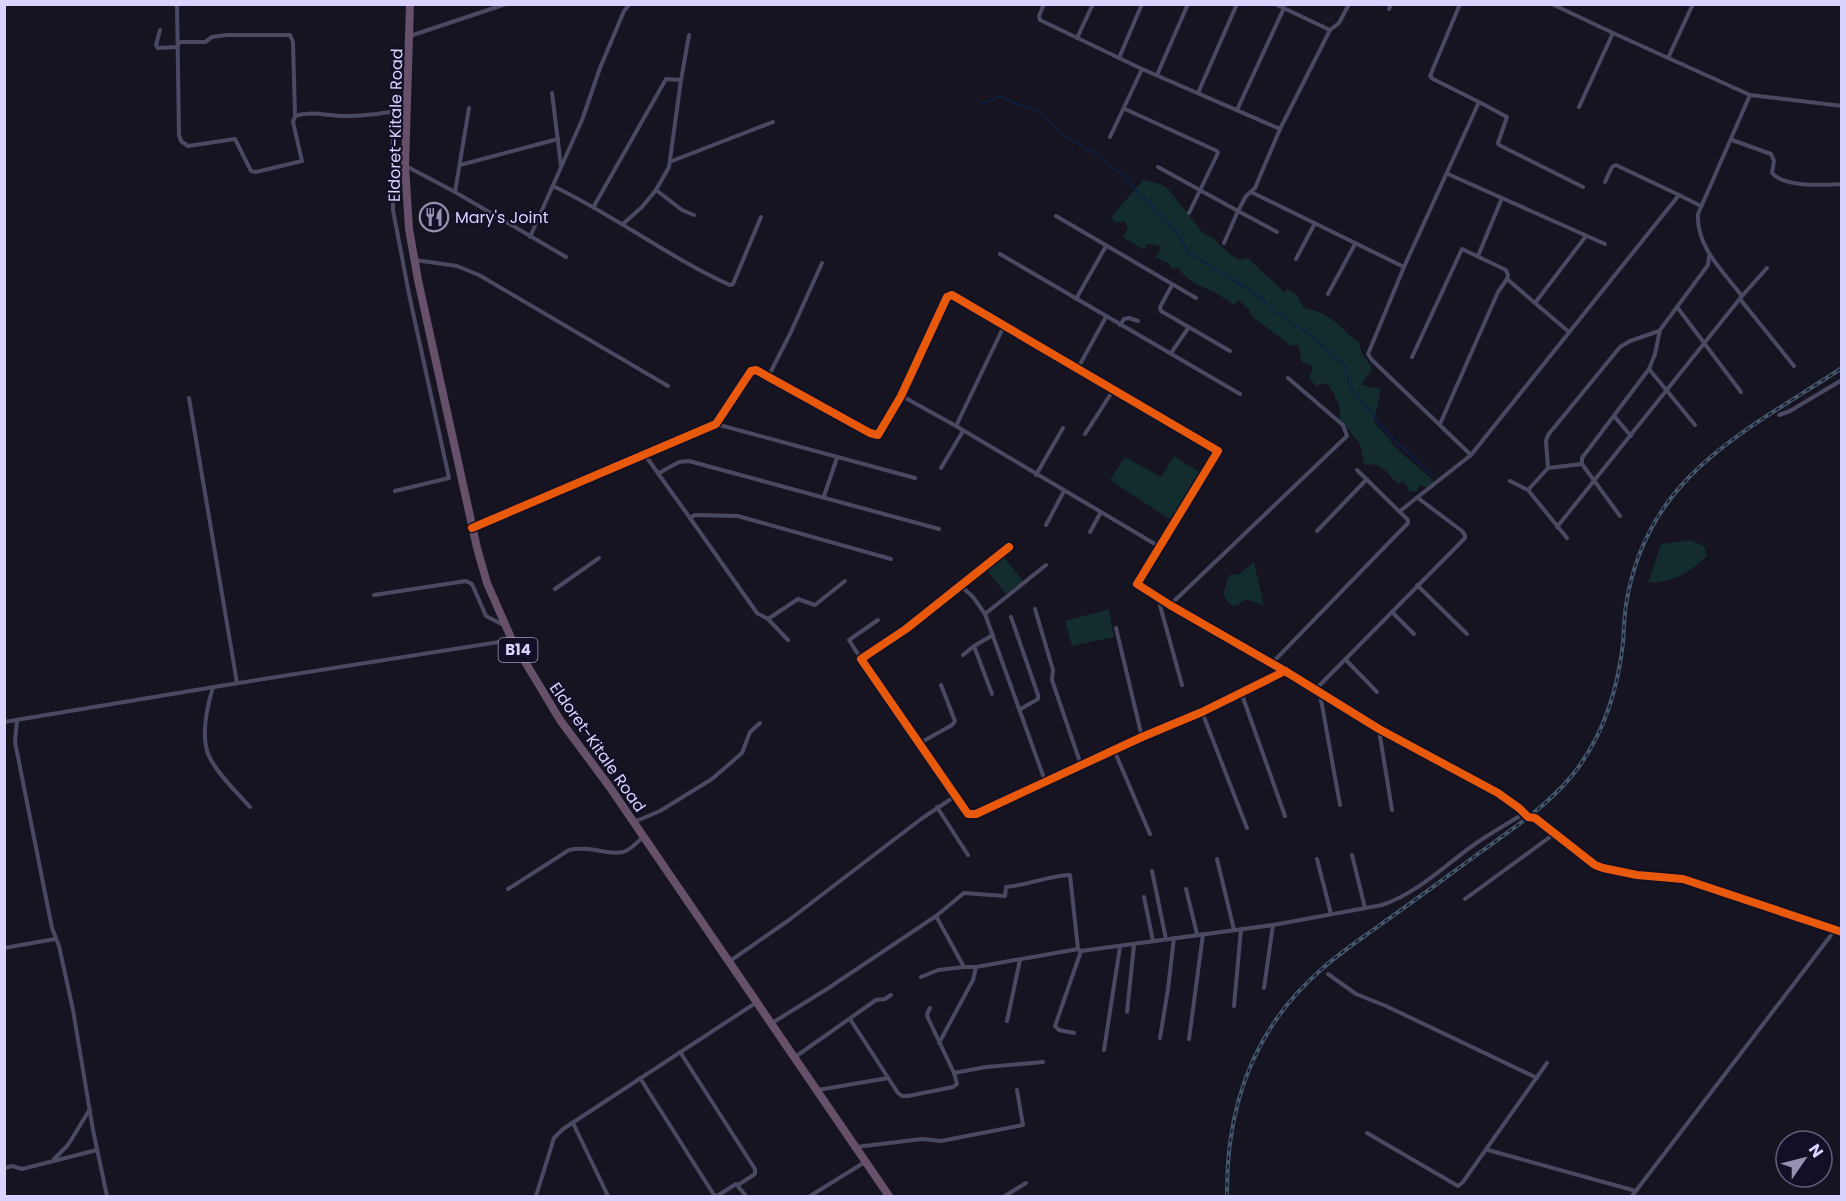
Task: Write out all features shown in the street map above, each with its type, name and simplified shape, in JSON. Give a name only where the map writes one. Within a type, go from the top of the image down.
[{"type":"highway","name":"Eldoret-Kitale Road","points":[[410,4],[405,166],[414,260],[472,528],[487,583],[512,640],[560,720],[644,836],[889,1197]]},
{"type":"street","points":[[177,4],[177,47],[179,135],[181,141],[185,145],[192,146],[235,139],[253,172],[302,161],[293,123],[296,116],[293,42],[290,35],[226,35],[212,37],[205,42],[180,42],[177,47]]},
{"type":"street","points":[[410,36],[506,4]]},
{"type":"street","points":[[530,237],[582,120],[600,68],[624,11],[630,4]]},
{"type":"street","points":[[1044,4],[1039,16],[1040,20],[1142,69],[1281,129]]},
{"type":"street","points":[[1077,38],[1093,4]]},
{"type":"street","points":[[1119,58],[1142,4]]},
{"type":"street","points":[[1156,75],[1188,4]]},
{"type":"street","points":[[1198,93],[1237,4]]},
{"type":"street","points":[[1275,4],[1330,30]]},
{"type":"street","points":[[1224,243],[1246,196],[1255,188],[1281,129],[1330,30],[1339,23],[1349,4]]},
{"type":"street","points":[[1460,4],[1430,76],[1433,80],[1507,117],[1498,141],[1499,146],[1583,187]]},
{"type":"street","points":[[1552,4],[1750,96],[1842,106]]},
{"type":"street","points":[[1668,58],[1693,4]]},
{"type":"street","points":[[1237,110],[1284,8]]},
{"type":"street","points":[[160,30],[156,45],[158,48],[177,47]]},
{"type":"street","points":[[1579,107],[1613,33]]},
{"type":"street","points":[[623,224],[656,190],[671,161],[689,35]]},
{"type":"street","points":[[1110,137],[1142,69]]},
{"type":"street","points":[[594,206],[666,79],[681,80]]},
{"type":"street","points":[[552,93],[561,167]]},
{"type":"street","points":[[1750,96],[1701,206],[1697,226],[1709,255],[1794,366]]},
{"type":"street","points":[[1471,455],[1368,354],[1404,267],[1479,102]]},
{"type":"street","points":[[455,192],[469,108]]},
{"type":"street","points":[[296,116],[308,113],[348,116],[407,109]]},
{"type":"street","points":[[1125,109],[1218,151],[1189,213]]},
{"type":"street","points":[[393,111],[393,210],[449,478],[395,491]]},
{"type":"street","points":[[671,161],[773,122]]},
{"type":"street","points":[[460,165],[558,139]]},
{"type":"street","points":[[1732,140],[1771,154],[1774,161],[1772,173],[1777,177],[1811,185],[1842,184]]},
{"type":"street","points":[[1605,182],[1612,167],[1617,165],[1701,206]]},
{"type":"street","points":[[405,166],[455,192],[566,257]]},
{"type":"street","points":[[1158,167],[1276,232]]},
{"type":"street","points":[[1448,174],[1605,244]]},
{"type":"street","points":[[553,186],[594,206],[730,285],[733,284],[761,217]]},
{"type":"street","points":[[656,190],[682,210],[694,215]]},
{"type":"street","points":[[1251,192],[1314,225],[1404,267]]},
{"type":"street","points":[[1400,511],[1471,455],[1678,195]]},
{"type":"street","points":[[1479,256],[1502,198]]},
{"type":"street","points":[[1056,216],[1196,298]]},
{"type":"street","points":[[1296,259],[1314,225]]},
{"type":"street","points":[[1535,303],[1586,236]]},
{"type":"street","points":[[1328,294],[1355,244]]},
{"type":"street","points":[[1076,299],[1106,246]]},
{"type":"street","points":[[1412,357],[1460,252],[1464,249],[1506,270],[1507,279],[1498,292],[1440,424]]},
{"type":"street","points":[[1000,254],[1240,394]]},
{"type":"street","points":[[1620,516],[1582,464],[1584,456],[1649,369],[1660,330],[1708,265],[1709,255]]},
{"type":"street","points":[[414,260],[457,266],[478,275],[668,386]]},
{"type":"street","points":[[768,377],[822,263]]},
{"type":"street","points":[[1557,527],[1767,268]]},
{"type":"street","points":[[1507,279],[1569,332]]},
{"type":"street","points":[[1172,285],[1160,310],[1230,351]]},
{"type":"street","points":[[472,528],[716,424],[751,370],[756,370],[819,407],[878,435],[901,396],[947,297],[952,295],[1218,451],[1137,585],[1379,729],[1498,793],[1519,808],[1523,814],[1535,818],[1595,865],[1646,876],[1683,879],[1842,932]]},
{"type":"street","points":[[1677,307],[1741,392]]},
{"type":"street","points":[[1078,368],[1106,317]]},
{"type":"street","points":[[1120,325],[1124,319],[1138,321]]},
{"type":"street","points":[[956,426],[1004,326]]},
{"type":"street","points":[[1171,353],[1189,327]]},
{"type":"street","points":[[1548,468],[1546,441],[1548,435],[1568,408],[1620,347],[1630,340],[1660,330]]},
{"type":"street","points":[[1649,369],[1695,425]]},
{"type":"street","points":[[1170,605],[1347,436],[1343,425],[1288,378]]},
{"type":"street","points":[[1779,415],[1790,411],[1841,380]]},
{"type":"street","points":[[1085,434],[1114,389]]},
{"type":"street","points":[[901,396],[1160,547]]},
{"type":"street","points":[[189,398],[237,683]]},
{"type":"street","points":[[1614,416],[1631,436]]},
{"type":"street","points":[[716,424],[915,478]]},
{"type":"street","points":[[1036,475],[1062,428]]},
{"type":"street","points":[[941,468],[963,431]]},
{"type":"street","points":[[645,455],[758,614],[768,619],[788,640]]},
{"type":"street","points":[[824,496],[837,458]]},
{"type":"street","points":[[659,473],[679,462],[689,461],[939,529]]},
{"type":"street","points":[[1528,490],[1548,468],[1582,464]]},
{"type":"street","points":[[1271,664],[1407,525],[1408,520],[1400,511],[1357,470]]},
{"type":"street","points":[[1317,531],[1367,479]]},
{"type":"street","points":[[1510,481],[1528,490],[1567,538]]},
{"type":"street","points":[[1046,525],[1064,491]]},
{"type":"street","points":[[1315,690],[1463,540],[1465,535],[1418,498]]},
{"type":"street","points":[[1090,532],[1101,512]]},
{"type":"street","points":[[690,518],[695,515],[738,516],[891,559]]},
{"type":"street","points":[[861,659],[906,629],[1009,547]]},
{"type":"street","points":[[555,589],[599,558]]},
{"type":"street","points":[[985,614],[1046,565]]},
{"type":"street","points":[[374,595],[466,581],[472,584],[486,616],[506,626]]},
{"type":"street","points":[[768,619],[798,599],[815,605],[845,581]]},
{"type":"street","points":[[1417,585],[1467,634]]},
{"type":"street","points":[[961,586],[973,597],[985,614],[1045,781]]},
{"type":"street","points":[[1158,598],[1182,686]]},
{"type":"street","points":[[1035,609],[1053,670],[1052,680],[1081,765]]},
{"type":"street","points":[[1392,612],[1414,634]]},
{"type":"street","points":[[1011,617],[1038,695],[1038,699],[1019,710]]},
{"type":"street","points":[[878,620],[849,640],[966,813],[975,814],[1202,712],[1285,671]]},
{"type":"street","points":[[1116,628],[1142,737]]},
{"type":"street","points":[[963,655],[993,635]]},
{"type":"street","points":[[4,722],[512,640]]},
{"type":"street","points":[[974,646],[992,694]]},
{"type":"street","points":[[1346,660],[1377,692]]},
{"type":"street","points":[[920,743],[955,721],[941,685]]},
{"type":"street","points":[[213,687],[208,715],[207,749],[215,766],[250,807]]},
{"type":"street","points":[[1241,692],[1285,816]]},
{"type":"street","points":[[1320,693],[1340,805]]},
{"type":"street","points":[[1202,712],[1248,828]]},
{"type":"street","points":[[17,720],[15,742],[41,879],[73,1010],[107,1197]]},
{"type":"street","points":[[633,822],[660,811],[712,779],[742,753],[750,732],[760,723]]},
{"type":"street","points":[[1379,729],[1392,810]]},
{"type":"street","points":[[1114,750],[1150,834]]},
{"type":"street","points":[[729,961],[789,920],[937,807],[954,797]]},
{"type":"street","points":[[937,807],[968,855]]},
{"type":"street","points":[[921,977],[938,970],[976,967],[1079,950],[1120,947],[1273,925],[1365,908],[1399,899],[1476,843],[1523,814]]},
{"type":"street","points":[[1465,899],[1554,834]]},
{"type":"street","points":[[508,889],[569,850],[594,848],[625,852],[644,836]]},
{"type":"street","points":[[1352,855],[1365,908]]},
{"type":"street","points":[[1217,859],[1234,930]]},
{"type":"street","points":[[1317,859],[1331,914]]},
{"type":"street","points":[[1152,871],[1166,939]]},
{"type":"street","points":[[772,1023],[936,916],[964,893],[1005,896],[1006,887],[1028,885],[1070,875],[1079,950],[1055,1026],[1059,1030],[1074,1033]]},
{"type":"street","points":[[1186,889],[1200,934],[1188,1040]]},
{"type":"street","points":[[1144,897],[1154,941]]},
{"type":"street","points":[[936,916],[964,967]]},
{"type":"street","points":[[1264,988],[1273,925]]},
{"type":"street","points":[[1234,1006],[1241,929]]},
{"type":"street","points":[[1632,1197],[1835,930]]},
{"type":"street","points":[[1160,1038],[1174,938]]},
{"type":"street","points":[[4,948],[55,939]]},
{"type":"street","points":[[1127,1012],[1134,945]]},
{"type":"street","points":[[1104,1050],[1120,947]]},
{"type":"street","points":[[1006,1021],[1020,960]]},
{"type":"street","points":[[939,1043],[973,980],[976,967]]},
{"type":"street","points":[[1328,974],[1356,994],[1537,1078]]},
{"type":"street","points":[[794,1057],[876,1000],[885,999],[891,995]]},
{"type":"street","points":[[536,1197],[554,1138],[640,1078],[757,1002]]},
{"type":"street","points":[[850,1019],[898,1093],[908,1096],[953,1087],[957,1084],[928,1018],[930,1008]]},
{"type":"street","points":[[640,1078],[714,1196],[756,1174],[680,1052]]},
{"type":"street","points":[[954,1074],[986,1067],[1043,1062]]},
{"type":"street","points":[[1367,1133],[1456,1185],[1463,1182],[1488,1150],[1547,1063]]},
{"type":"street","points":[[817,1090],[888,1078]]},
{"type":"street","points":[[855,1147],[922,1138],[941,1141],[1023,1125],[1017,1090]]},
{"type":"street","points":[[54,1159],[68,1145],[90,1109]]},
{"type":"street","points":[[573,1123],[608,1197]]},
{"type":"street","points":[[4,1168],[12,1166],[22,1169],[54,1159],[97,1150]]},
{"type":"street","points":[[1488,1150],[1635,1191]]},
{"type":"street","points":[[810,1197],[865,1161]]},
{"type":"street","points":[[1005,1197],[1026,1184]]},
{"type":"street","points":[[738,1185],[746,1197]]},
{"type":"green space","points":[[1143,180],[1163,185],[1203,233],[1213,238],[1239,260],[1248,258],[1285,293],[1287,289],[1296,294],[1304,308],[1329,317],[1359,342],[1361,351],[1372,369],[1361,385],[1381,389],[1374,422],[1398,450],[1433,480],[1428,488],[1420,485],[1416,492],[1409,491],[1403,481],[1398,484],[1379,466],[1364,465],[1360,444],[1340,419],[1339,403],[1334,393],[1329,385],[1321,383],[1317,387],[1309,378],[1313,367],[1302,362],[1298,345],[1291,346],[1250,315],[1250,311],[1239,300],[1234,305],[1216,293],[1192,282],[1178,268],[1172,268],[1168,263],[1155,257],[1161,249],[1158,245],[1147,244],[1144,250],[1123,237],[1128,227],[1124,221],[1115,223],[1111,217]]},
{"type":"green space","points":[[1174,456],[1201,473],[1171,520],[1110,480],[1125,457],[1161,477]]},
{"type":"green space","points":[[1691,540],[1704,546],[1707,556],[1680,576],[1666,581],[1648,583],[1661,544]]},
{"type":"green space","points":[[1002,555],[1023,581],[1006,594],[985,568]]},
{"type":"green space","points":[[1254,562],[1264,606],[1246,599],[1238,605],[1230,605],[1223,594],[1229,575],[1239,574]]},
{"type":"green space","points":[[1109,609],[1114,637],[1072,646],[1065,621]]},
{"type":"waterway","points":[[980,104],[1000,97],[1039,112],[1066,137],[1096,154],[1122,175],[1176,231],[1189,253],[1258,295],[1267,305],[1315,339],[1346,367],[1349,386],[1390,436],[1432,475]]},
{"type":"railway","points":[[1227,1196],[1228,1163],[1239,1100],[1262,1043],[1279,1016],[1299,991],[1330,962],[1521,822],[1570,778],[1597,737],[1609,707],[1621,659],[1626,605],[1637,560],[1654,523],[1677,490],[1704,462],[1769,414],[1842,368]]},
{"type":"cycle path","points":[[472,528],[716,424],[751,371],[756,370],[870,433],[878,435],[901,396],[947,297],[952,295],[1218,451],[1137,584],[1379,729],[1498,793],[1528,817],[1535,818],[1595,865],[1637,875],[1683,879],[1842,932]]},
{"type":"cycle path","points":[[1009,547],[906,629],[861,659],[968,814],[976,814],[1142,737],[1202,712],[1285,671]]},
{"type":"place","name":"Mary's Joint","points":[[434,217]]}]
